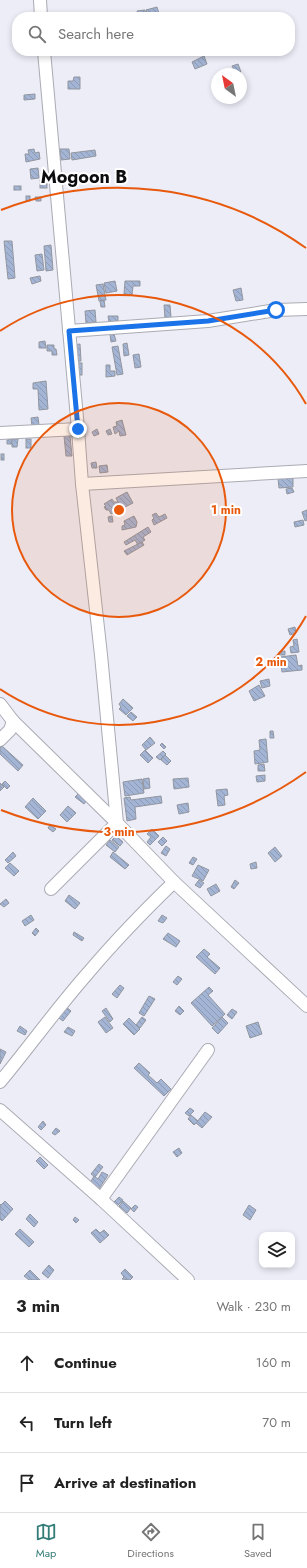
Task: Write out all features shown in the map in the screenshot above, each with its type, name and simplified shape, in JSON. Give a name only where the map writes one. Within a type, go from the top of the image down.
[{"type":"street","points":[[40,0],[41,12]]},
{"type":"street","points":[[44,56],[82,484],[101,655],[117,823]]},
{"type":"street","points":[[69,331],[208,321],[276,310],[307,309]]},
{"type":"street","points":[[0,433],[78,429]]},
{"type":"street","points":[[82,484],[307,471]]},
{"type":"street","points":[[0,704],[13,721],[117,823],[174,882],[307,1006]]},
{"type":"street","points":[[0,740],[10,730],[13,721]]},
{"type":"street","points":[[51,888],[117,823]]},
{"type":"street","points":[[0,1082],[33,1043],[87,974],[130,924],[174,882]]},
{"type":"street","points":[[101,1199],[208,1050]]},
{"type":"street","points":[[0,1110],[101,1199],[188,1280]]},
{"type":"building","points":[[157,7],[158,12],[147,12],[146,10]]},
{"type":"building","points":[[145,10],[145,12],[137,12]]},
{"type":"building","points":[[204,56],[207,64],[195,69],[192,62]]},
{"type":"building","points":[[238,64],[240,68],[233,68],[232,66]]},
{"type":"building","points":[[74,77],[80,77],[80,89],[68,89],[68,81],[73,81]]},
{"type":"building","points":[[35,94],[35,99],[24,100],[24,95]]},
{"type":"building","points":[[34,149],[35,153],[39,152],[40,159],[26,162],[25,154],[29,154],[28,150]]},
{"type":"building","points":[[60,149],[69,149],[70,159],[61,160]]},
{"type":"building","points":[[95,150],[96,156],[72,160],[71,153]]},
{"type":"building","points":[[38,168],[39,178],[31,179],[30,169]]},
{"type":"building","points":[[40,180],[47,180],[47,188],[40,188]]},
{"type":"building","points":[[14,186],[21,186],[21,190],[14,190]]},
{"type":"building","points":[[26,196],[30,196],[30,201],[26,201]]},
{"type":"building","points":[[35,197],[41,197],[41,201],[36,201]]},
{"type":"building","points":[[4,241],[12,241],[15,278],[8,279]]},
{"type":"building","points":[[51,245],[53,270],[46,271],[44,246]]},
{"type":"building","points":[[42,254],[44,270],[37,271],[35,255]]},
{"type":"building","points":[[40,276],[41,281],[32,284],[30,278]]},
{"type":"building","points":[[115,281],[117,291],[106,293],[104,283]]},
{"type":"building","points":[[125,281],[140,281],[140,286],[133,286],[132,295],[124,294]]},
{"type":"building","points":[[103,284],[106,300],[99,301],[96,285]]},
{"type":"building","points":[[241,288],[243,300],[236,301],[233,290]]},
{"type":"building","points":[[104,300],[105,307],[101,307],[100,301]]},
{"type":"building","points":[[164,305],[170,305],[171,317],[165,318]]},
{"type":"building","points":[[95,310],[96,322],[86,323],[85,311]]},
{"type":"building","points":[[108,316],[118,316],[118,321],[109,322]]},
{"type":"building","points":[[110,334],[114,334],[116,341],[111,342]]},
{"type":"building","points":[[45,341],[46,348],[39,348],[39,342]]},
{"type":"building","points":[[127,343],[129,355],[124,356],[123,344]]},
{"type":"building","points":[[80,344],[81,361],[74,362],[73,345]]},
{"type":"building","points":[[47,345],[54,345],[57,355],[52,355],[52,351],[47,351]]},
{"type":"building","points":[[118,346],[123,374],[117,375],[112,347]]},
{"type":"building","points":[[139,354],[141,367],[135,368],[133,355]]},
{"type":"building","points":[[76,363],[82,363],[82,375],[76,375]]},
{"type":"building","points":[[106,365],[110,365],[110,371],[115,371],[115,376],[106,377]]},
{"type":"building","points":[[46,381],[48,409],[39,410],[38,389],[33,389],[33,383]]},
{"type":"building","points":[[38,417],[39,425],[32,426],[31,418]]},
{"type":"building","points":[[122,420],[126,435],[120,436],[119,431],[115,434],[113,427],[117,426],[116,422]]},
{"type":"building","points":[[97,429],[99,434],[94,436],[92,432]]},
{"type":"building","points":[[110,429],[112,434],[108,435],[106,431]]},
{"type":"building","points":[[64,436],[70,436],[72,456],[66,456]]},
{"type":"building","points":[[12,439],[12,444],[7,444],[7,440]]},
{"type":"building","points":[[12,439],[18,439],[17,447],[12,447]]},
{"type":"building","points":[[26,439],[31,439],[31,448],[26,448]]},
{"type":"building","points":[[1,454],[4,454],[4,460],[1,460]]},
{"type":"building","points":[[96,462],[97,468],[92,468],[91,463]]},
{"type":"building","points":[[107,465],[108,472],[100,473],[99,466]]},
{"type":"building","points":[[293,477],[293,487],[279,488],[278,478]]},
{"type":"building","points":[[292,488],[294,492],[287,494],[286,489]]},
{"type":"building","points":[[127,492],[133,503],[121,509],[116,498]]},
{"type":"building","points":[[112,499],[114,502],[117,502],[119,506],[117,508],[118,510],[111,514],[109,510],[106,510],[104,507],[106,506],[104,504]]},
{"type":"building","points":[[307,510],[307,520],[305,521],[302,512]]},
{"type":"building","points":[[156,513],[159,517],[165,514],[167,518],[154,525],[152,520],[154,518],[152,515]]},
{"type":"building","points":[[112,516],[113,522],[109,522],[108,517]]},
{"type":"building","points":[[134,516],[137,522],[136,527],[122,530],[122,526],[125,525],[124,521]]},
{"type":"building","points":[[303,520],[304,525],[295,527],[294,522]]},
{"type":"building","points":[[148,527],[151,532],[143,537],[145,540],[138,545],[135,540],[126,545],[124,542]]},
{"type":"building","points":[[142,542],[144,545],[127,555],[124,551]]},
{"type":"building","points":[[295,627],[296,633],[290,635],[288,629]]},
{"type":"building","points":[[297,639],[299,652],[291,653],[290,647],[294,646],[293,640]]},
{"type":"building","points":[[285,651],[285,655],[279,655],[279,652]]},
{"type":"building","points":[[296,655],[298,666],[302,665],[302,670],[282,672],[280,657]]},
{"type":"building","points":[[269,679],[270,686],[262,688],[260,681]]},
{"type":"building","points":[[259,685],[265,696],[254,701],[249,691]]},
{"type":"building","points":[[123,699],[133,708],[126,715],[119,709],[121,707],[119,704]]},
{"type":"building","points":[[131,712],[137,717],[133,721],[127,716]]},
{"type":"building","points":[[270,731],[273,731],[274,738],[270,738]]},
{"type":"building","points":[[150,737],[155,743],[146,750],[142,745]]},
{"type":"building","points":[[266,739],[268,762],[255,764],[254,751],[260,750],[259,740]]},
{"type":"building","points":[[162,743],[166,747],[164,749],[160,745]]},
{"type":"building","points":[[2,746],[23,765],[18,771],[0,754],[0,748]]},
{"type":"building","points":[[145,750],[153,758],[148,763],[140,755]]},
{"type":"building","points":[[163,751],[166,754],[160,760],[156,757]]},
{"type":"building","points":[[165,755],[171,761],[167,765],[161,760]]},
{"type":"building","points":[[264,764],[265,771],[258,771],[258,765]]},
{"type":"building","points":[[265,775],[265,781],[257,782],[256,776]]},
{"type":"building","points":[[149,778],[150,788],[144,789],[143,779]]},
{"type":"building","points":[[188,778],[189,787],[174,789],[173,779]]},
{"type":"building","points":[[142,779],[144,793],[125,796],[123,782]]},
{"type":"building","points":[[5,781],[10,786],[7,789],[2,784]]},
{"type":"building","points":[[0,783],[4,787],[0,791]]},
{"type":"building","points":[[227,789],[228,795],[224,796],[225,805],[218,806],[216,790]]},
{"type":"building","points":[[79,793],[87,800],[84,804],[75,797]]},
{"type":"building","points":[[161,796],[162,803],[135,807],[136,819],[127,821],[124,798],[130,797],[131,800]]},
{"type":"building","points":[[33,798],[46,811],[38,819],[25,807]]},
{"type":"building","points":[[188,803],[189,812],[179,814],[177,805]]},
{"type":"building","points":[[68,806],[76,813],[67,822],[60,815]]},
{"type":"building","points":[[50,825],[56,829],[53,832],[48,828]]},
{"type":"building","points":[[152,829],[159,836],[150,845],[147,842],[151,837],[147,834]]},
{"type":"building","points":[[116,836],[123,842],[120,846],[112,840]]},
{"type":"building","points":[[163,837],[167,841],[162,846],[158,842]]},
{"type":"building","points":[[110,840],[119,847],[115,852],[106,845]]},
{"type":"building","points":[[166,846],[170,849],[166,856],[161,853]]},
{"type":"building","points":[[275,847],[282,856],[275,862],[268,853]]},
{"type":"building","points":[[13,852],[16,856],[8,863],[5,860]]},
{"type":"building","points":[[113,852],[129,865],[125,869],[110,857]]},
{"type":"building","points":[[193,857],[197,859],[193,865],[189,863]]},
{"type":"building","points":[[256,862],[257,868],[251,869],[250,864]]},
{"type":"building","points":[[10,863],[19,871],[14,876],[5,868]]},
{"type":"building","points":[[198,865],[209,870],[203,881],[192,876]]},
{"type":"building","points":[[199,880],[204,883],[200,888],[195,885]]},
{"type":"building","points":[[235,880],[239,883],[234,889],[231,887]]},
{"type":"building","points":[[216,884],[220,891],[211,896],[207,889]]},
{"type":"building","points":[[69,895],[80,903],[75,909],[65,901]]},
{"type":"building","points":[[6,899],[9,903],[4,907],[0,904]]},
{"type":"building","points":[[31,915],[34,920],[25,926],[22,921]]},
{"type":"building","points":[[162,915],[167,918],[163,923],[158,921]]},
{"type":"building","points":[[36,928],[39,931],[35,936],[32,933]]},
{"type":"building","points":[[74,932],[84,938],[82,941],[73,935]]},
{"type":"building","points":[[168,933],[180,941],[176,947],[163,939]]},
{"type":"building","points":[[204,949],[210,954],[207,957],[220,968],[215,974],[196,957]]},
{"type":"building","points":[[178,976],[182,979],[177,985],[173,982]]},
{"type":"building","points":[[120,985],[124,988],[117,998],[112,994]]},
{"type":"building","points":[[209,987],[213,991],[208,995],[225,1014],[212,1026],[191,1003]]},
{"type":"building","points":[[149,996],[155,999],[144,1016],[139,1013]]},
{"type":"building","points":[[65,1006],[71,1011],[63,1021],[56,1016]]},
{"type":"building","points":[[179,1006],[184,1011],[180,1015],[175,1011]]},
{"type":"building","points":[[106,1008],[113,1019],[110,1022],[102,1011]]},
{"type":"building","points":[[232,1009],[237,1012],[232,1019],[227,1015]]},
{"type":"building","points":[[105,1017],[113,1028],[106,1033],[98,1022]]},
{"type":"building","points":[[142,1017],[146,1020],[140,1028],[136,1025]]},
{"type":"building","points":[[222,1017],[228,1023],[218,1034],[212,1028]]},
{"type":"building","points":[[129,1018],[140,1029],[134,1035],[123,1024]]},
{"type":"building","points":[[258,1022],[262,1034],[250,1038],[246,1026]]},
{"type":"building","points":[[20,1026],[27,1031],[25,1035],[17,1031]]},
{"type":"building","points":[[68,1027],[75,1031],[72,1036],[64,1032]]},
{"type":"building","points":[[0,1049],[6,1052],[0,1064]]},
{"type":"building","points":[[139,1063],[150,1073],[148,1075],[157,1083],[161,1079],[171,1089],[164,1096],[134,1068]]},
{"type":"building","points":[[190,1108],[194,1111],[189,1116],[185,1113]]},
{"type":"building","points":[[205,1112],[212,1117],[202,1128],[196,1123]]},
{"type":"building","points":[[191,1115],[198,1121],[194,1125],[188,1119]]},
{"type":"building","points":[[43,1121],[46,1125],[41,1130],[38,1127]]},
{"type":"building","points":[[56,1128],[60,1131],[55,1135],[52,1133]]},
{"type":"building","points":[[179,1148],[182,1153],[177,1157],[173,1152]]},
{"type":"building","points":[[40,1157],[48,1165],[44,1169],[36,1161]]},
{"type":"building","points":[[99,1164],[103,1167],[95,1177],[91,1174]]},
{"type":"building","points":[[102,1172],[108,1175],[99,1189],[90,1183],[94,1176],[98,1179]]},
{"type":"building","points":[[119,1197],[123,1200],[116,1207],[112,1204]]},
{"type":"building","points":[[5,1201],[13,1209],[2,1221],[0,1219],[0,1204],[1,1205]]},
{"type":"building","points":[[123,1201],[131,1208],[127,1213],[119,1206]]},
{"type":"building","points":[[135,1205],[138,1207],[134,1212],[131,1209]]},
{"type":"building","points":[[249,1205],[256,1210],[250,1220],[243,1215]]},
{"type":"building","points":[[30,1214],[38,1222],[34,1227],[26,1219]]},
{"type":"building","points":[[75,1217],[79,1220],[76,1223],[73,1220]]},
{"type":"building","points":[[20,1229],[34,1242],[29,1247],[15,1234]]},
{"type":"building","points":[[96,1229],[100,1233],[104,1230],[109,1235],[100,1243],[91,1233]]},
{"type":"building","points":[[49,1265],[54,1270],[48,1278],[42,1273]]},
{"type":"building","points":[[125,1269],[133,1277],[130,1280],[122,1279],[124,1277],[121,1273]]},
{"type":"building","points":[[30,1270],[40,1280],[29,1280],[24,1276]]},
{"type":"district","name":"Mogoon B","points":[[84,177]]},
{"type":"route","points":[[78,429],[69,331],[208,321],[276,310]]}]
